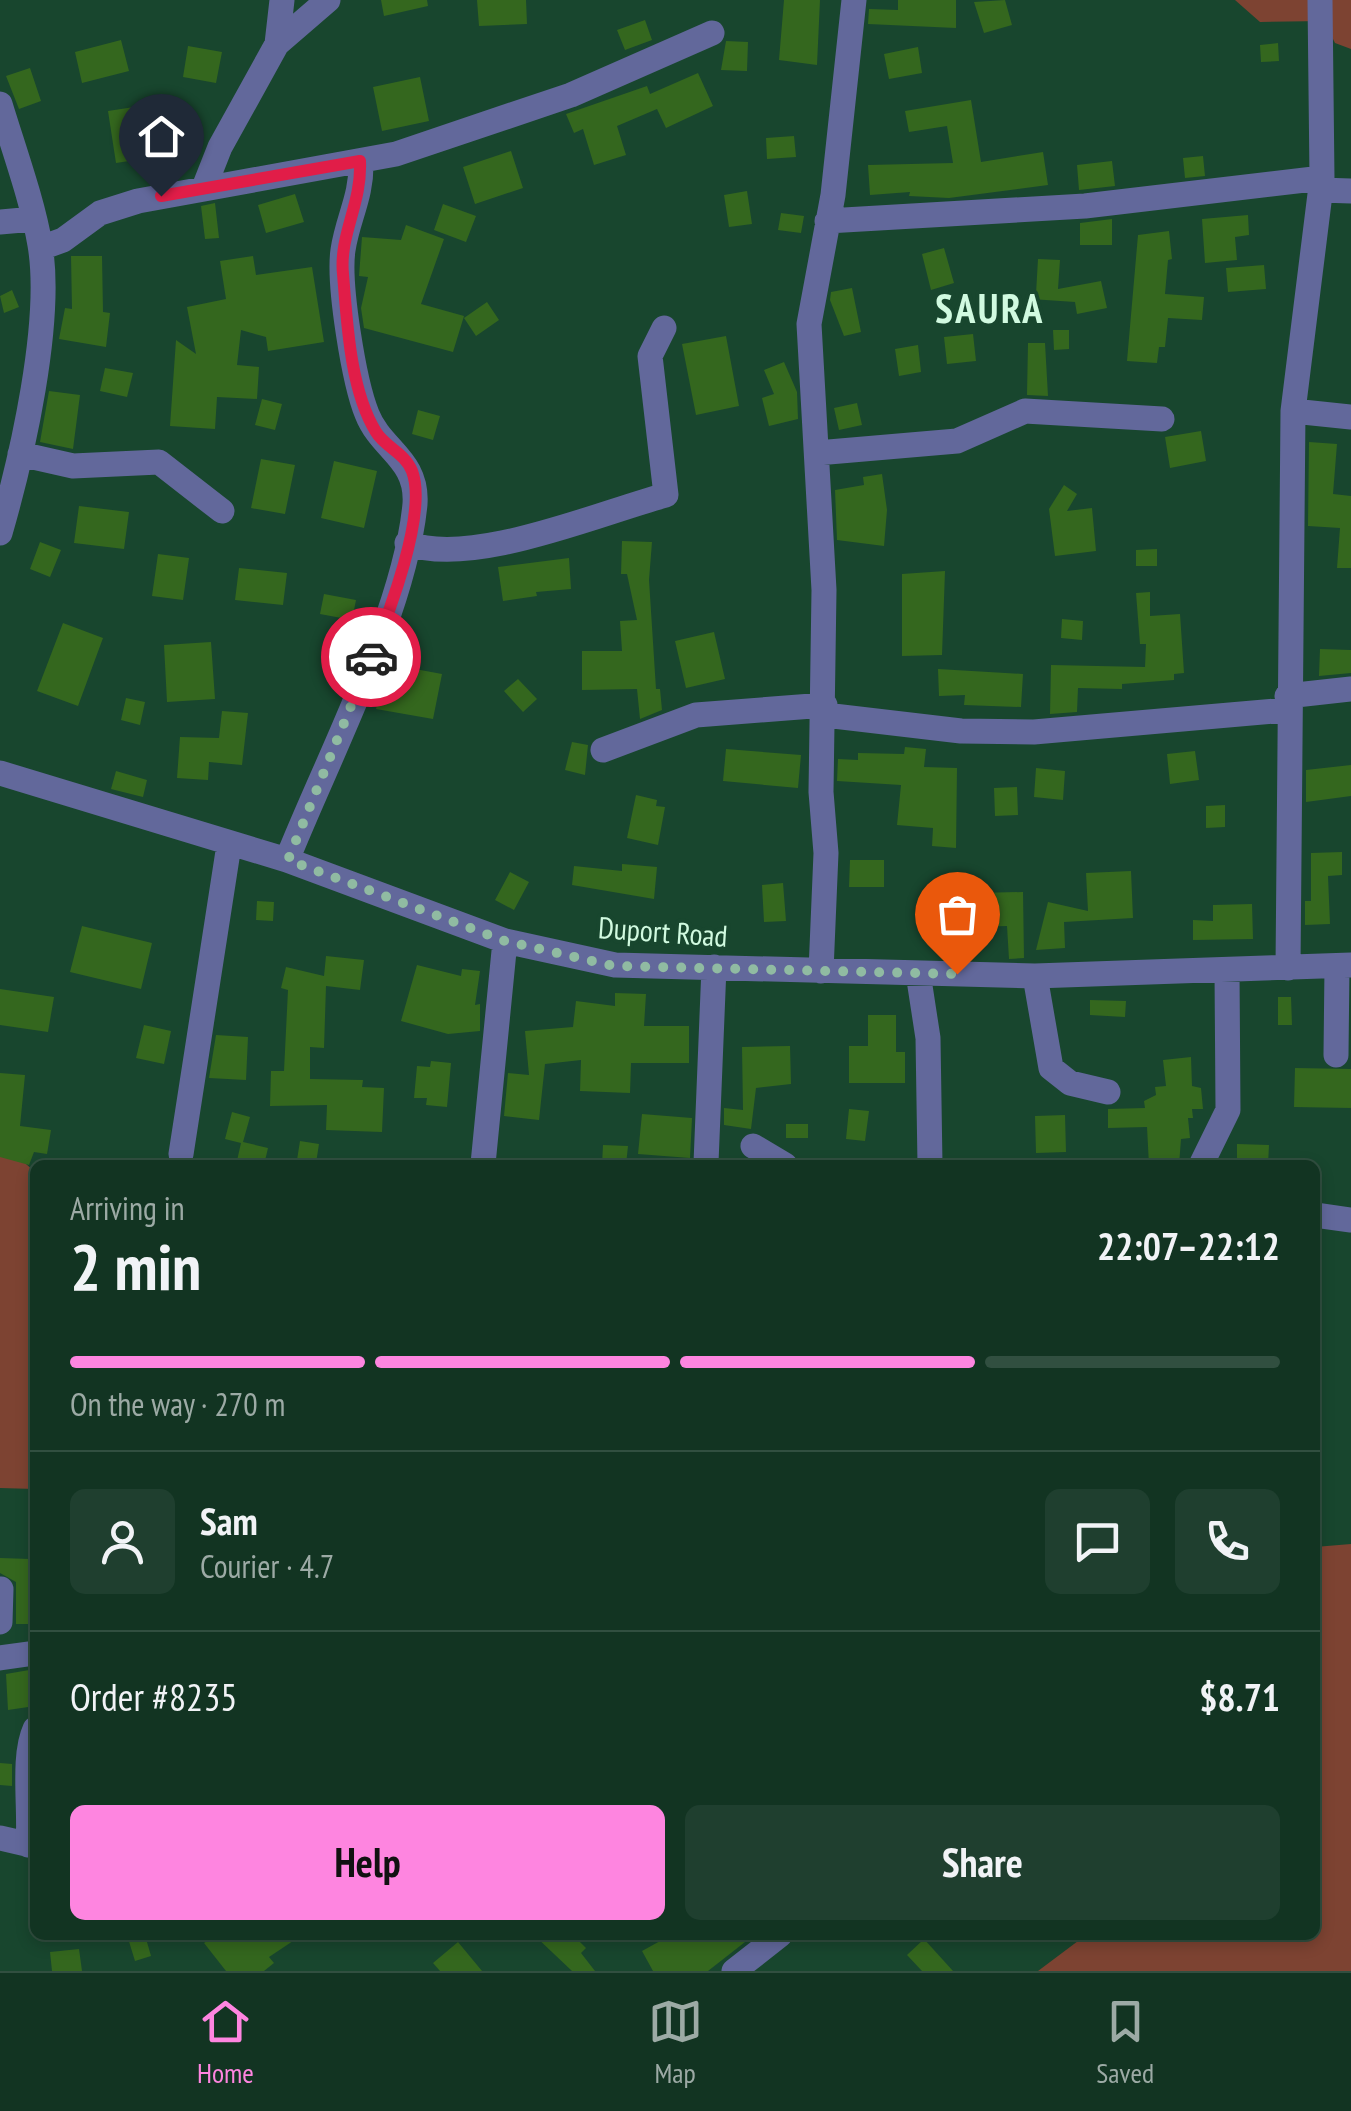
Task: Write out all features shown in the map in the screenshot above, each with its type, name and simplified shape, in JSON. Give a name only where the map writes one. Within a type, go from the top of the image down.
[{"type":"street","points":[[277,44],[282,0]]},
{"type":"street","points":[[206,186],[220,146],[277,44],[328,0]]},
{"type":"street","points":[[822,971],[825,710],[818,452],[809,324],[834,196],[854,0]]},
{"type":"street","points":[[1288,968],[1287,703],[1293,410],[1321,184],[1320,0]]},
{"type":"street","points":[[41,248],[63,240],[100,213],[206,186],[396,154],[570,95],[712,33]]},
{"type":"street","points":[[0,104],[41,248],[42,326],[20,454],[0,533]]},
{"type":"street","points":[[288,860],[381,632],[408,544],[415,501],[412,472],[403,457],[378,436],[366,413],[342,270],[343,248],[362,191],[360,161]]},
{"type":"street","points":[[827,221],[1085,206],[1321,184],[1351,191]]},
{"type":"street","points":[[0,222],[34,219]]},
{"type":"street","points":[[408,544],[426,551],[464,552],[666,495],[650,356],[664,328]]},
{"type":"street","points":[[1293,410],[1351,417]]},
{"type":"street","points":[[818,452],[958,441],[1025,411],[1162,419]]},
{"type":"street","points":[[20,454],[72,466],[159,462],[222,511]]},
{"type":"street","points":[[603,750],[696,715],[825,710],[961,731],[1034,732],[1287,703],[1351,689]]},
{"type":"street","name":"Duport Road","points":[[0,773],[229,846],[288,860],[505,941],[614,966],[1036,976],[1344,966]]},
{"type":"street","points":[[180,1154],[229,846]]},
{"type":"street","points":[[482,1160],[505,941]]},
{"type":"street","points":[[1336,1054],[1344,966]]},
{"type":"street","points":[[706,1160],[714,967]]},
{"type":"street","points":[[1203,1160],[1228,1110],[1227,970]]},
{"type":"street","points":[[918,973],[928,1038],[930,1160]]},
{"type":"street","points":[[1036,976],[1051,1068],[1070,1083],[1108,1092]]},
{"type":"street","points":[[753,1146],[777,1160]]},
{"type":"street","points":[[1320,1216],[1351,1220]]},
{"type":"street","points":[[0,1622],[2,1590]]},
{"type":"street","points":[[0,1658],[30,1653]]},
{"type":"street","points":[[30,1747],[30,1778]]},
{"type":"street","points":[[0,1838],[30,1845]]},
{"type":"street","points":[[734,1971],[773,1940]]},
{"type":"shaded area","points":[[1235,0],[1351,0],[1351,49],[1335,43],[1324,21],[1260,22]]},
{"type":"shaded area","points":[[0,1141],[30,1168],[30,1489],[0,1488]]},
{"type":"shaded area","points":[[1351,1544],[1351,1971],[1038,1971],[1079,1940],[1320,1940],[1320,1547]]},
{"type":"building","points":[[381,0],[427,0],[428,6],[384,16]]},
{"type":"building","points":[[477,0],[526,0],[527,24],[479,26]]},
{"type":"building","points":[[784,0],[820,0],[817,65],[779,60]]},
{"type":"building","points":[[898,0],[956,0],[956,28],[868,24],[869,9],[898,10]]},
{"type":"building","points":[[1005,0],[1012,25],[984,33],[974,2]]},
{"type":"building","points":[[645,20],[652,40],[625,50],[617,30]]},
{"type":"building","points":[[121,40],[129,71],[82,83],[75,52]]},
{"type":"building","points":[[726,41],[748,42],[747,71],[721,70]]},
{"type":"building","points":[[1278,43],[1279,61],[1261,62],[1260,45]]},
{"type":"building","points":[[188,46],[222,52],[216,83],[183,77]]},
{"type":"building","points":[[918,47],[922,73],[889,79],[884,54]]},
{"type":"building","points":[[30,68],[41,101],[19,109],[6,76]]},
{"type":"building","points":[[698,73],[713,106],[666,128],[657,109],[617,126],[626,155],[594,165],[583,129],[574,133],[566,114],[647,86],[650,94]]},
{"type":"building","points":[[420,77],[429,121],[382,131],[373,87]]},
{"type":"building","points":[[971,100],[981,162],[1043,152],[1048,185],[949,198],[909,196],[910,192],[870,195],[868,165],[953,163],[947,126],[909,132],[905,111]]},
{"type":"building","points":[[147,105],[155,157],[116,163],[108,111]]},
{"type":"building","points":[[794,136],[796,157],[767,159],[766,138]]},
{"type":"building","points":[[511,151],[523,188],[475,204],[463,167]]},
{"type":"building","points":[[1203,156],[1205,176],[1185,178],[1183,158]]},
{"type":"building","points":[[1112,161],[1115,186],[1079,190],[1077,165]]},
{"type":"building","points":[[747,191],[752,224],[729,227],[724,195]]},
{"type":"building","points":[[295,194],[304,222],[266,233],[258,205]]},
{"type":"building","points":[[215,203],[219,238],[205,239],[201,206]]},
{"type":"building","points":[[443,204],[476,216],[466,242],[434,230]]},
{"type":"building","points":[[781,213],[804,216],[801,233],[778,230]]},
{"type":"building","points":[[1248,215],[1249,235],[1235,237],[1237,260],[1205,263],[1202,219]]},
{"type":"building","points":[[1112,219],[1112,245],[1080,245],[1080,223]]},
{"type":"building","points":[[406,225],[444,239],[421,304],[464,316],[453,352],[364,328],[361,308],[368,277],[359,276],[362,237],[401,240]]},
{"type":"building","points":[[1169,231],[1172,259],[1168,260],[1165,294],[1204,297],[1202,320],[1168,318],[1165,347],[1159,347],[1157,363],[1127,361],[1138,235]]},
{"type":"building","points":[[944,248],[954,283],[931,290],[922,254]]},
{"type":"building","points":[[71,256],[102,256],[103,312],[110,313],[106,347],[59,339],[65,308],[72,309]]},
{"type":"building","points":[[253,256],[256,275],[312,267],[324,342],[268,351],[266,337],[241,330],[237,365],[259,367],[257,399],[217,397],[215,429],[170,426],[176,340],[196,354],[187,307],[226,299],[220,261]]},
{"type":"building","points":[[1038,259],[1060,260],[1058,289],[1101,281],[1107,308],[1077,314],[1075,302],[1031,299],[1036,294]]},
{"type":"building","points":[[1264,265],[1266,289],[1228,292],[1226,268]]},
{"type":"building","points":[[852,288],[861,332],[844,336],[830,300],[831,292]]},
{"type":"building","points":[[12,290],[19,307],[4,313],[0,296]]},
{"type":"building","points":[[487,302],[499,320],[476,336],[464,318]]},
{"type":"building","points":[[1053,330],[1069,330],[1069,349],[1054,350]]},
{"type":"building","points":[[973,334],[976,361],[947,364],[944,337]]},
{"type":"building","points":[[726,336],[739,406],[696,415],[682,344]]},
{"type":"building","points":[[1028,343],[1045,343],[1048,396],[1027,395]]},
{"type":"building","points":[[918,345],[921,372],[899,376],[895,349]]},
{"type":"building","points":[[784,362],[797,392],[798,419],[769,426],[762,398],[774,394],[764,370]]},
{"type":"building","points":[[105,368],[133,373],[127,397],[100,391]]},
{"type":"building","points":[[49,391],[80,395],[73,449],[40,442]]},
{"type":"building","points":[[262,399],[282,404],[275,430],[255,425]]},
{"type":"building","points":[[857,403],[862,425],[839,430],[834,408]]},
{"type":"building","points":[[418,410],[440,416],[433,440],[412,434]]},
{"type":"building","points":[[1201,431],[1206,461],[1170,468],[1165,437]]},
{"type":"building","points":[[1309,442],[1337,444],[1333,494],[1351,496],[1351,568],[1337,568],[1340,528],[1308,526]]},
{"type":"building","points":[[261,459],[295,465],[285,514],[251,508]]},
{"type":"building","points":[[334,461],[377,471],[364,528],[321,518]]},
{"type":"building","points":[[882,474],[887,510],[884,546],[837,540],[835,490],[864,485],[863,477]]},
{"type":"building","points":[[1064,485],[1077,494],[1067,511],[1092,508],[1096,551],[1055,556],[1049,509]]},
{"type":"building","points":[[79,506],[129,512],[124,549],[74,543]]},
{"type":"building","points":[[622,541],[652,542],[649,580],[656,689],[660,689],[662,710],[640,719],[637,689],[582,690],[582,651],[622,651],[620,621],[637,620],[627,574],[621,574]]},
{"type":"building","points":[[40,542],[61,550],[50,577],[30,569]]},
{"type":"building","points":[[1157,549],[1157,566],[1136,566],[1136,550]]},
{"type":"building","points":[[158,554],[189,558],[183,600],[152,596]]},
{"type":"building","points":[[569,558],[571,589],[536,592],[537,596],[503,601],[498,567]]},
{"type":"building","points":[[239,568],[287,573],[283,605],[235,600]]},
{"type":"building","points":[[945,571],[942,655],[902,656],[902,574]]},
{"type":"building","points":[[1150,592],[1150,616],[1180,614],[1184,673],[1174,674],[1174,680],[1122,684],[1122,689],[1078,688],[1077,712],[1050,714],[1051,665],[1145,667],[1146,644],[1140,644],[1136,593]]},
{"type":"building","points":[[324,594],[356,600],[352,620],[320,614]]},
{"type":"building","points":[[1062,619],[1083,621],[1082,640],[1061,638]]},
{"type":"building","points":[[63,623],[103,638],[78,706],[37,691]]},
{"type":"building","points":[[714,632],[725,679],[686,688],[675,641]]},
{"type":"building","points":[[211,642],[215,699],[167,702],[164,645]]},
{"type":"building","points":[[1320,649],[1351,650],[1351,673],[1319,676]]},
{"type":"building","points":[[388,664],[442,674],[433,719],[376,709]]},
{"type":"building","points":[[938,669],[1023,674],[1021,707],[964,705],[965,695],[939,696]]},
{"type":"building","points":[[518,679],[537,699],[523,712],[504,691]]},
{"type":"building","points":[[126,698],[145,702],[140,725],[121,720]]},
{"type":"building","points":[[222,711],[248,713],[242,765],[209,762],[208,780],[177,778],[180,737],[219,738]]},
{"type":"building","points":[[572,742],[588,745],[585,775],[565,770]]},
{"type":"building","points":[[905,747],[926,749],[924,767],[957,768],[956,848],[932,846],[933,828],[897,825],[901,785],[837,781],[838,759],[858,760],[858,753],[904,754]]},
{"type":"building","points":[[726,749],[801,755],[798,788],[723,781]]},
{"type":"building","points":[[1195,751],[1199,780],[1170,784],[1167,754]]},
{"type":"building","points":[[1351,765],[1351,796],[1306,802],[1306,770]]},
{"type":"building","points":[[1036,768],[1065,771],[1063,800],[1034,797]]},
{"type":"building","points":[[116,771],[147,780],[143,797],[111,789]]},
{"type":"building","points":[[1017,787],[1018,815],[995,816],[994,788]]},
{"type":"building","points":[[636,795],[657,800],[656,806],[665,807],[658,845],[627,838]]},
{"type":"building","points":[[1225,805],[1225,827],[1206,828],[1206,806]]},
{"type":"building","points":[[1342,852],[1342,875],[1328,876],[1330,924],[1305,925],[1305,901],[1311,901],[1311,853]]},
{"type":"building","points":[[850,860],[884,860],[884,887],[849,887]]},
{"type":"building","points":[[622,864],[657,867],[654,899],[572,885],[574,866],[622,871]]},
{"type":"building","points":[[1131,871],[1133,918],[1064,922],[1065,948],[1036,950],[1048,902],[1088,911],[1086,873]]},
{"type":"building","points":[[510,872],[529,882],[514,910],[495,900]]},
{"type":"building","points":[[783,883],[786,921],[764,922],[762,885]]},
{"type":"building","points":[[1023,892],[1024,958],[1009,959],[1007,926],[975,927],[975,893]]},
{"type":"building","points":[[257,901],[274,902],[273,921],[256,920]]},
{"type":"building","points":[[1252,904],[1253,939],[1193,940],[1193,920],[1213,921],[1213,905]]},
{"type":"building","points":[[82,926],[152,943],[141,989],[70,972]]},
{"type":"building","points":[[326,956],[364,960],[360,990],[326,986],[324,1048],[310,1047],[310,1079],[363,1080],[362,1087],[384,1088],[382,1132],[326,1130],[327,1105],[270,1106],[271,1071],[284,1071],[288,990],[281,988],[286,967],[324,976]]},
{"type":"building","points":[[417,965],[461,976],[462,969],[480,971],[475,1005],[480,1004],[480,1031],[448,1034],[401,1021]]},
{"type":"building","points":[[0,989],[54,997],[48,1032],[0,1025]]},
{"type":"building","points":[[615,993],[646,994],[644,1026],[689,1026],[689,1063],[631,1063],[630,1093],[580,1091],[581,1060],[545,1064],[539,1120],[504,1116],[508,1073],[529,1075],[525,1031],[573,1027],[576,1001],[615,1006]]},
{"type":"building","points":[[1278,997],[1291,997],[1292,1025],[1278,1025]]},
{"type":"building","points":[[1090,1000],[1126,1001],[1125,1017],[1090,1015]]},
{"type":"building","points":[[868,1015],[896,1015],[896,1052],[905,1052],[905,1083],[849,1083],[849,1046],[868,1046]]},
{"type":"building","points":[[144,1025],[171,1031],[164,1064],[136,1058]]},
{"type":"building","points":[[216,1035],[248,1037],[246,1080],[209,1078]]},
{"type":"building","points":[[790,1046],[791,1084],[756,1088],[751,1129],[724,1125],[724,1108],[743,1110],[742,1047]]},
{"type":"building","points":[[1191,1057],[1192,1086],[1201,1088],[1203,1109],[1192,1109],[1193,1118],[1188,1118],[1190,1138],[1181,1139],[1179,1160],[1149,1160],[1147,1127],[1108,1128],[1108,1109],[1145,1108],[1144,1101],[1156,1095],[1155,1087],[1166,1086],[1163,1060]]},
{"type":"building","points":[[431,1061],[451,1063],[447,1107],[426,1105],[427,1098],[414,1098],[417,1066],[430,1067]]},
{"type":"building","points":[[1295,1068],[1351,1069],[1351,1108],[1294,1107]]},
{"type":"building","points":[[0,1073],[25,1075],[20,1126],[51,1130],[47,1154],[34,1152],[29,1165],[0,1157]]},
{"type":"building","points":[[849,1109],[869,1111],[865,1141],[846,1139]]},
{"type":"building","points":[[232,1112],[250,1117],[243,1142],[268,1148],[265,1160],[237,1160],[241,1143],[225,1139]]},
{"type":"building","points":[[642,1114],[692,1118],[690,1158],[638,1154]]},
{"type":"building","points":[[1065,1115],[1066,1152],[1036,1153],[1035,1116]]},
{"type":"building","points":[[786,1124],[808,1124],[808,1138],[786,1138]]},
{"type":"building","points":[[300,1141],[319,1144],[316,1160],[297,1160]]},
{"type":"building","points":[[1237,1144],[1269,1145],[1268,1160],[1237,1160]]},
{"type":"building","points":[[603,1145],[628,1146],[627,1160],[602,1160]]},
{"type":"building","points":[[0,1558],[30,1559],[28,1624],[16,1624],[16,1582],[0,1573]]},
{"type":"building","points":[[30,1670],[30,1707],[8,1710],[6,1674]]},
{"type":"building","points":[[0,1763],[12,1764],[12,1786],[0,1785]]},
{"type":"building","points":[[129,1940],[146,1940],[151,1956],[135,1961]]},
{"type":"building","points":[[294,1940],[269,1957],[274,1963],[264,1971],[226,1971],[204,1943]]},
{"type":"building","points":[[539,1940],[578,1940],[586,1948],[581,1953],[595,1971],[572,1971]]},
{"type":"building","points":[[662,1940],[748,1940],[708,1971],[653,1971],[642,1951]]},
{"type":"building","points":[[925,1940],[953,1971],[922,1971],[907,1955]]},
{"type":"building","points":[[458,1942],[482,1971],[440,1971],[433,1963]]},
{"type":"building","points":[[79,1949],[82,1971],[52,1971],[50,1952]]},
{"type":"way so far","points":[[371,657],[288,860],[505,941],[614,966],[957,974]]},
{"type":"district","name":"SAURA","points":[[990,308]]},
{"type":"route","points":[[161,196],[360,161],[362,191],[343,248],[342,270],[352,342],[366,413],[378,436],[403,457],[412,472],[415,501],[408,544],[371,657]]}]
